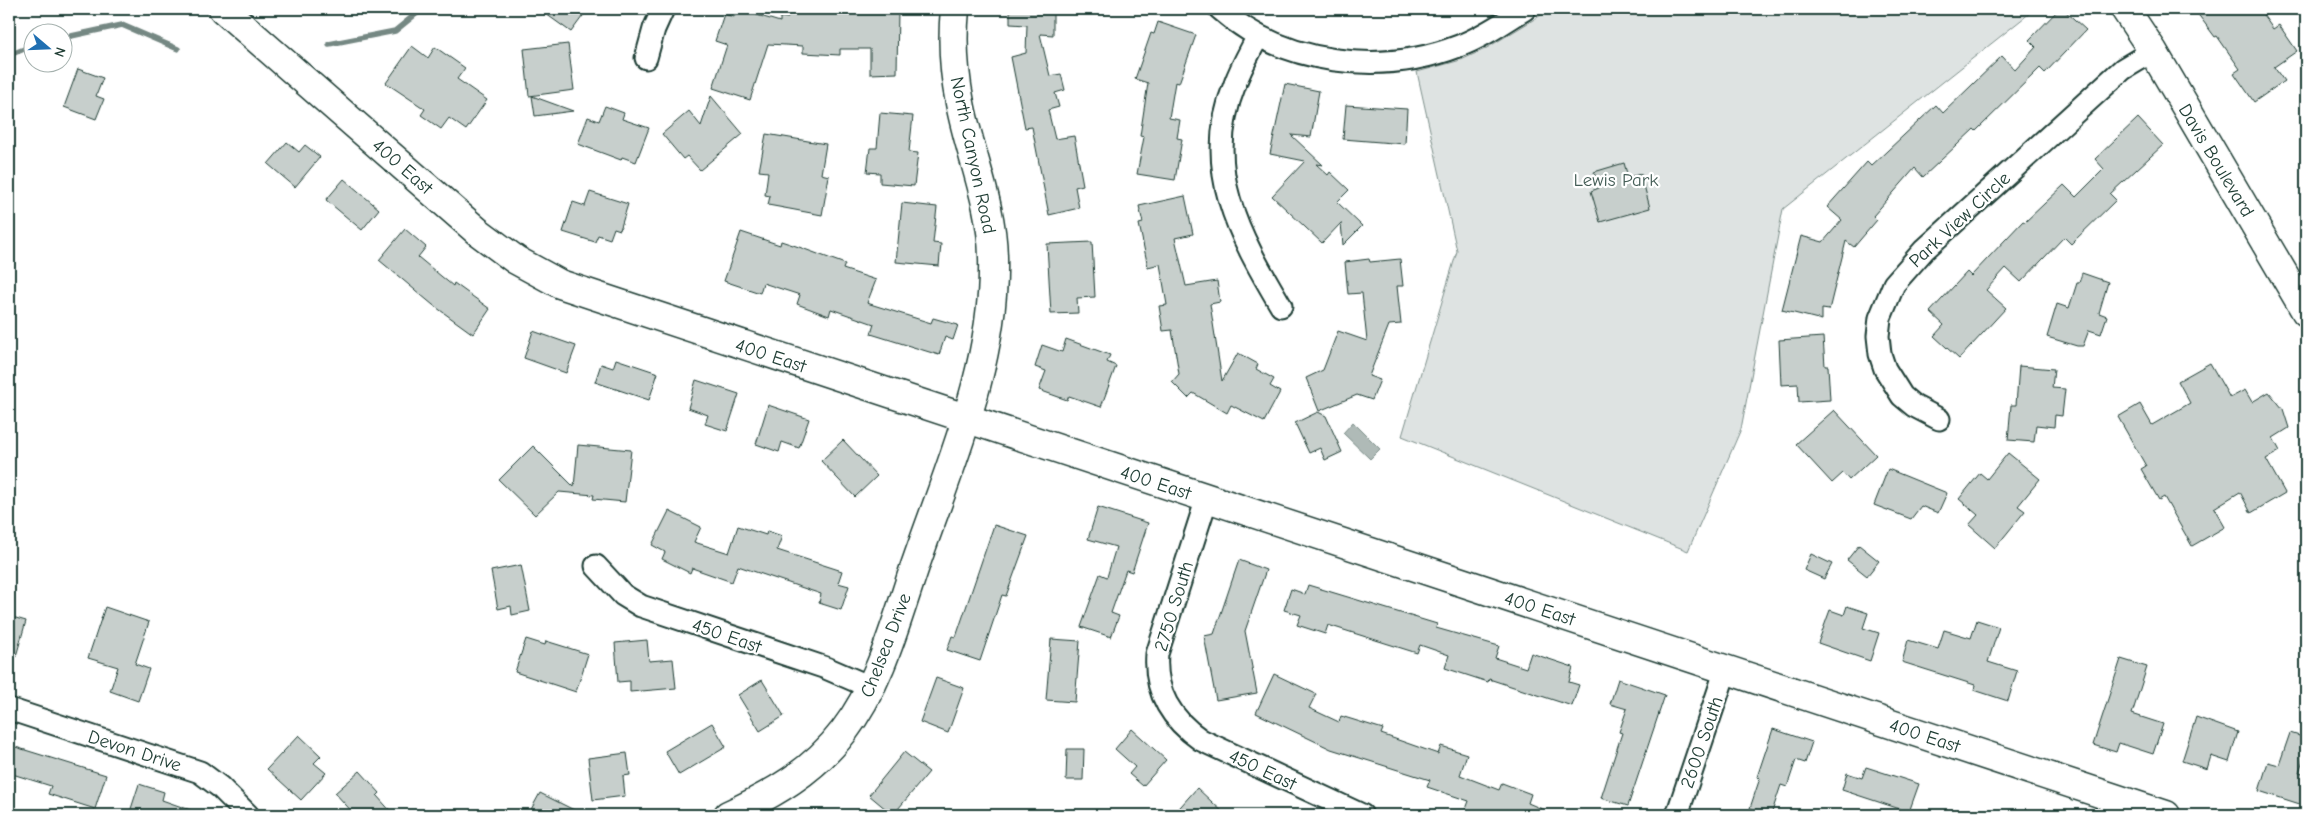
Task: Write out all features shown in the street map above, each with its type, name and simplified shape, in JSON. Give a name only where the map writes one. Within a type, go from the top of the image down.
[{"type":"street","name":"400 East","points":[[223,9],[477,231],[516,260],[560,284],[608,302],[966,418],[2166,815]]},
{"type":"street","points":[[646,58],[654,29],[663,9]]},
{"type":"street","name":"North Canyon Road","points":[[955,9],[954,47],[960,103],[983,186],[992,228],[993,257],[993,289],[986,339],[966,418]]},
{"type":"street","points":[[1220,9],[1258,36],[1310,56],[1353,62],[1393,61],[1427,56],[1458,46],[1488,32],[1525,9]]},
{"type":"street","name":"Davis Boulevard","points":[[2125,9],[2152,50],[2306,312]]},
{"type":"street","points":[[1258,36],[1234,84],[1228,105],[1222,148],[1222,168],[1237,224],[1254,260],[1281,306]]},
{"type":"street","name":"Park View Circle","points":[[1939,419],[1914,406],[1902,396],[1885,369],[1880,354],[1878,336],[1880,318],[1894,284],[1924,250],[2123,69],[2152,50]]},
{"type":"street","name":"Chelsea Drive","points":[[728,815],[776,792],[813,765],[843,733],[854,717],[870,687],[885,652],[966,418]]},
{"type":"street","name":"2750 South","points":[[1172,714],[1161,692],[1158,680],[1157,654],[1206,498]]},
{"type":"street","name":"450 East","points":[[596,566],[623,595],[641,606],[826,668],[870,687]]},
{"type":"street","name":"2600 South","points":[[1677,815],[1726,669]]},
{"type":"street","name":"Devon Drive","points":[[9,709],[200,772],[220,787],[248,815]]},
{"type":"street","name":"450 East","points":[[1172,714],[1180,724],[1201,740],[1362,815]]},
{"type":"green space","name":"Lewis Park","points":[[1551,9],[2035,9],[1783,209],[1741,429],[1688,551],[1402,436],[1457,251],[1417,72],[1461,60],[1485,49]]},
{"type":"shaded area","points":[[1353,422],[1380,449],[1370,459],[1343,433]]},
{"type":"building","points":[[539,9],[588,9],[571,32]]},
{"type":"building","points":[[737,9],[780,22],[780,17],[788,18],[788,9],[898,9],[897,73],[870,74],[870,49],[840,49],[840,55],[803,53],[803,46],[768,44],[750,100],[713,88],[727,45],[715,41],[724,14],[734,17]]},
{"type":"building","points":[[1010,9],[1053,9],[1053,35],[1040,34],[1050,76],[1061,74],[1065,90],[1055,93],[1059,107],[1048,110],[1055,139],[1074,136],[1083,185],[1075,187],[1079,208],[1049,215],[1032,127],[1025,128],[1011,57],[1026,53],[1027,25],[1010,24]]},
{"type":"building","points":[[2059,9],[2063,9],[2086,30],[2045,73],[2040,68],[1976,131],[1974,129],[1923,177],[1915,168],[1873,216],[1877,220],[1854,247],[1846,241],[1829,310],[1822,309],[1822,320],[1782,310],[1801,236],[1823,242],[1842,220],[1827,207],[1867,162],[1871,166],[1936,105],[1943,113],[2002,56],[2015,70],[2036,47],[2029,40]]},
{"type":"building","points":[[2194,9],[2259,9],[2273,29],[2279,25],[2297,51],[2274,67],[2284,81],[2254,102],[2234,73],[2240,69],[2217,36],[2215,37]]},
{"type":"building","points":[[1158,22],[1196,35],[1179,83],[1175,82],[1169,118],[1180,120],[1177,138],[1182,139],[1175,180],[1137,174],[1144,137],[1140,136],[1148,83],[1135,79],[1151,33],[1154,34]]},
{"type":"building","points":[[568,44],[574,90],[529,96],[524,49]]},
{"type":"building","points":[[412,46],[428,58],[435,47],[465,68],[457,79],[487,100],[466,130],[449,118],[441,129],[421,115],[425,109],[386,83]]},
{"type":"building","points":[[78,69],[103,78],[96,96],[104,99],[96,119],[64,107]]},
{"type":"building","points":[[1285,84],[1319,91],[1311,137],[1291,135],[1323,165],[1316,164],[1328,175],[1330,172],[1349,190],[1337,202],[1362,226],[1343,245],[1341,223],[1322,243],[1272,196],[1305,161],[1270,154]]},
{"type":"building","points":[[532,96],[573,111],[535,116]]},
{"type":"building","points":[[711,96],[743,134],[700,170],[687,156],[683,159],[662,134],[689,111],[701,126]]},
{"type":"building","points":[[1346,105],[1407,109],[1405,144],[1343,139]]},
{"type":"building","points":[[605,106],[624,113],[622,119],[649,128],[636,162],[622,157],[621,160],[578,144],[588,117],[599,121]]},
{"type":"building","points":[[880,113],[913,116],[909,152],[918,153],[914,186],[880,183],[880,173],[867,172],[870,148],[877,148]]},
{"type":"building","points":[[2138,118],[2163,145],[2110,194],[2116,200],[2071,244],[2064,237],[2021,282],[2006,268],[1986,290],[2006,308],[1959,359],[1934,336],[1944,325],[1930,312],[1967,272],[1971,276],[2023,221],[2025,222],[2064,185],[2076,197],[2104,169],[2095,159]]},
{"type":"building","points":[[766,134],[826,144],[821,174],[829,176],[822,215],[768,205],[770,196],[765,195],[768,172],[759,171]]},
{"type":"building","points":[[287,142],[299,152],[305,145],[320,157],[295,187],[268,164]]},
{"type":"building","points":[[1624,163],[1628,177],[1641,174],[1650,208],[1600,222],[1591,191],[1599,188],[1594,172]]},
{"type":"building","points":[[344,179],[379,209],[362,230],[326,200]]},
{"type":"building","points":[[590,192],[628,204],[620,230],[614,228],[610,239],[598,235],[595,242],[563,232],[573,202],[585,206]]},
{"type":"building","points":[[1185,196],[1193,234],[1175,238],[1186,286],[1217,281],[1220,302],[1210,304],[1222,381],[1238,353],[1258,364],[1256,369],[1274,379],[1270,386],[1280,392],[1264,422],[1231,405],[1227,413],[1193,393],[1188,398],[1172,382],[1179,374],[1172,330],[1163,331],[1159,306],[1167,305],[1160,264],[1148,267],[1139,224],[1143,223],[1139,206]]},
{"type":"building","points":[[902,203],[937,207],[933,243],[941,244],[939,266],[896,262]]},
{"type":"building","points":[[405,229],[426,247],[418,257],[453,286],[454,283],[490,309],[473,334],[433,305],[379,260]]},
{"type":"building","points":[[741,232],[780,245],[781,241],[845,264],[843,269],[876,280],[867,303],[931,323],[933,318],[958,325],[953,340],[945,337],[939,355],[871,334],[874,324],[831,309],[829,316],[797,304],[800,295],[763,283],[760,293],[724,281]]},
{"type":"building","points":[[1092,242],[1095,297],[1077,298],[1078,313],[1051,314],[1047,244]]},
{"type":"building","points":[[1369,259],[1370,262],[1400,259],[1403,286],[1397,286],[1401,324],[1389,325],[1369,376],[1380,380],[1372,400],[1357,395],[1319,411],[1306,378],[1323,370],[1338,331],[1367,341],[1362,293],[1348,294],[1345,262]]},
{"type":"building","points":[[2082,273],[2108,282],[2099,313],[2107,316],[2101,334],[2089,330],[2083,346],[2077,346],[2047,337],[2057,304],[2069,308]]},
{"type":"building","points":[[533,331],[576,346],[566,373],[524,358]]},
{"type":"building","points":[[1823,337],[1825,366],[1828,366],[1830,400],[1799,402],[1798,384],[1781,385],[1779,340]]},
{"type":"building","points":[[1066,339],[1110,355],[1107,362],[1116,366],[1101,407],[1069,396],[1067,400],[1039,390],[1046,371],[1035,367],[1042,345],[1062,352]]},
{"type":"building","points":[[616,359],[658,373],[649,400],[595,382],[601,364],[613,368]]},
{"type":"building","points":[[2210,363],[2230,398],[2245,390],[2252,402],[2269,392],[2283,409],[2289,428],[2273,438],[2280,451],[2266,459],[2285,493],[2251,513],[2240,492],[2214,508],[2225,527],[2192,546],[2164,497],[2159,500],[2141,469],[2146,466],[2118,417],[2140,404],[2152,425],[2190,403],[2178,381]]},
{"type":"building","points":[[2019,366],[2054,369],[2052,388],[2065,389],[2062,416],[2055,415],[2054,427],[2036,425],[2034,442],[2008,440],[2011,405],[2016,405]]},
{"type":"building","points":[[696,380],[739,394],[727,431],[705,424],[708,415],[688,408]]},
{"type":"building","points":[[768,405],[809,419],[799,448],[782,442],[779,452],[756,444]]},
{"type":"building","points":[[1834,410],[1876,455],[1849,480],[1843,473],[1832,483],[1796,444]]},
{"type":"building","points":[[1318,412],[1326,416],[1342,452],[1325,460],[1320,448],[1309,453],[1295,423]]},
{"type":"building","points":[[843,440],[877,476],[855,497],[821,461]]},
{"type":"building","points":[[578,445],[631,450],[625,502],[593,499],[594,495],[559,492],[535,515],[499,480],[533,446],[574,487]]},
{"type":"building","points":[[2008,453],[2040,479],[2018,506],[2025,511],[1995,548],[1969,525],[1978,515],[1959,499],[1980,473],[1987,479]]},
{"type":"building","points":[[1888,469],[1947,493],[1938,513],[1921,506],[1911,519],[1874,505]]},
{"type":"building","points":[[1098,507],[1148,523],[1132,572],[1126,570],[1111,613],[1119,616],[1111,637],[1081,627],[1100,574],[1107,577],[1116,547],[1088,539]]},
{"type":"building","points":[[669,511],[701,527],[694,542],[729,553],[738,526],[766,535],[767,531],[782,536],[777,550],[842,571],[838,583],[849,586],[841,610],[819,603],[821,594],[738,566],[732,582],[692,568],[690,573],[662,559],[665,552],[652,545]]},
{"type":"building","points":[[994,525],[1028,536],[1006,596],[1002,595],[980,661],[947,650],[952,636],[956,637]]},
{"type":"building","points":[[1859,545],[1879,561],[1867,576],[1847,560]]},
{"type":"building","points":[[1811,554],[1832,564],[1824,579],[1804,570]]},
{"type":"building","points":[[1239,560],[1266,570],[1245,631],[1257,693],[1216,700],[1204,636],[1214,634]]},
{"type":"building","points":[[521,565],[530,611],[512,615],[511,606],[498,609],[491,571]]},
{"type":"building","points":[[1308,585],[1437,624],[1436,628],[1499,646],[1495,658],[1526,668],[1531,653],[1573,667],[1569,682],[1579,685],[1572,706],[1489,679],[1488,682],[1445,668],[1449,655],[1420,645],[1417,653],[1328,625],[1325,634],[1297,625],[1301,615],[1284,610],[1291,589],[1305,594]]},
{"type":"building","points":[[1847,606],[1868,613],[1863,628],[1879,633],[1870,661],[1818,643],[1830,610],[1844,615]]},
{"type":"building","points":[[105,607],[149,622],[135,664],[149,669],[138,701],[110,691],[118,667],[88,658]]},
{"type":"building","points":[[9,616],[26,621],[13,667],[9,666]]},
{"type":"building","points":[[1977,620],[1999,627],[1988,662],[2017,671],[2008,701],[1974,690],[1975,685],[1902,662],[1908,640],[1938,649],[1944,630],[1971,638]]},
{"type":"building","points":[[526,639],[545,645],[546,641],[588,654],[576,692],[515,672]]},
{"type":"building","points":[[1051,639],[1080,641],[1075,702],[1046,700]]},
{"type":"building","points":[[647,640],[649,661],[673,659],[676,688],[630,692],[630,681],[618,682],[615,643]]},
{"type":"building","points":[[2121,659],[2147,667],[2132,714],[2163,724],[2153,754],[2119,743],[2116,752],[2093,745]]},
{"type":"building","points":[[1274,674],[1316,694],[1309,708],[1339,722],[1341,716],[1383,729],[1381,734],[1438,754],[1441,746],[1467,754],[1460,775],[1499,790],[1502,783],[1531,794],[1528,803],[1556,815],[1483,815],[1466,809],[1469,801],[1427,787],[1430,780],[1331,749],[1256,713]]},
{"type":"building","points":[[936,678],[964,688],[948,733],[920,722]]},
{"type":"building","points":[[1618,679],[1665,695],[1628,806],[1601,798],[1622,733],[1619,732],[1627,709],[1610,704]]},
{"type":"building","points":[[762,680],[784,716],[760,731],[738,695]]},
{"type":"building","points":[[2196,717],[2238,732],[2229,762],[2211,756],[2207,769],[2182,761]]},
{"type":"building","points":[[712,723],[726,747],[679,775],[665,751]]},
{"type":"building","points":[[1132,729],[1166,760],[1143,786],[1129,774],[1135,767],[1115,749]]},
{"type":"building","points":[[1773,729],[1812,742],[1805,763],[1796,760],[1787,787],[1781,785],[1771,815],[1750,808],[1760,778],[1757,777]]},
{"type":"building","points":[[2290,733],[2306,738],[2306,751],[2299,772],[2306,774],[2306,806],[2259,791],[2268,762],[2279,765]]},
{"type":"building","points":[[299,735],[321,756],[314,763],[326,773],[301,800],[267,769]]},
{"type":"building","points":[[9,745],[106,775],[95,809],[48,794],[51,786],[9,773]]},
{"type":"building","points":[[1067,749],[1084,749],[1083,780],[1066,780]]},
{"type":"building","points":[[904,752],[929,772],[893,815],[869,795]]},
{"type":"building","points":[[627,753],[630,775],[623,776],[625,796],[593,800],[588,758]]},
{"type":"building","points":[[1866,767],[1919,784],[1909,812],[1842,790],[1847,773],[1862,778]]},
{"type":"building","points":[[360,771],[380,793],[377,796],[394,815],[355,815],[335,793]]},
{"type":"building","points":[[139,784],[164,792],[162,800],[199,813],[198,815],[129,815]]},
{"type":"building","points":[[1197,788],[1226,815],[1173,815]]},
{"type":"building","points":[[540,793],[584,815],[528,815]]},
{"type":"waterway","points":[[329,44],[395,31],[422,9]]},
{"type":"waterway","points":[[72,36],[122,25],[178,49]]},
{"type":"waterway","points":[[9,55],[22,50]]}]
